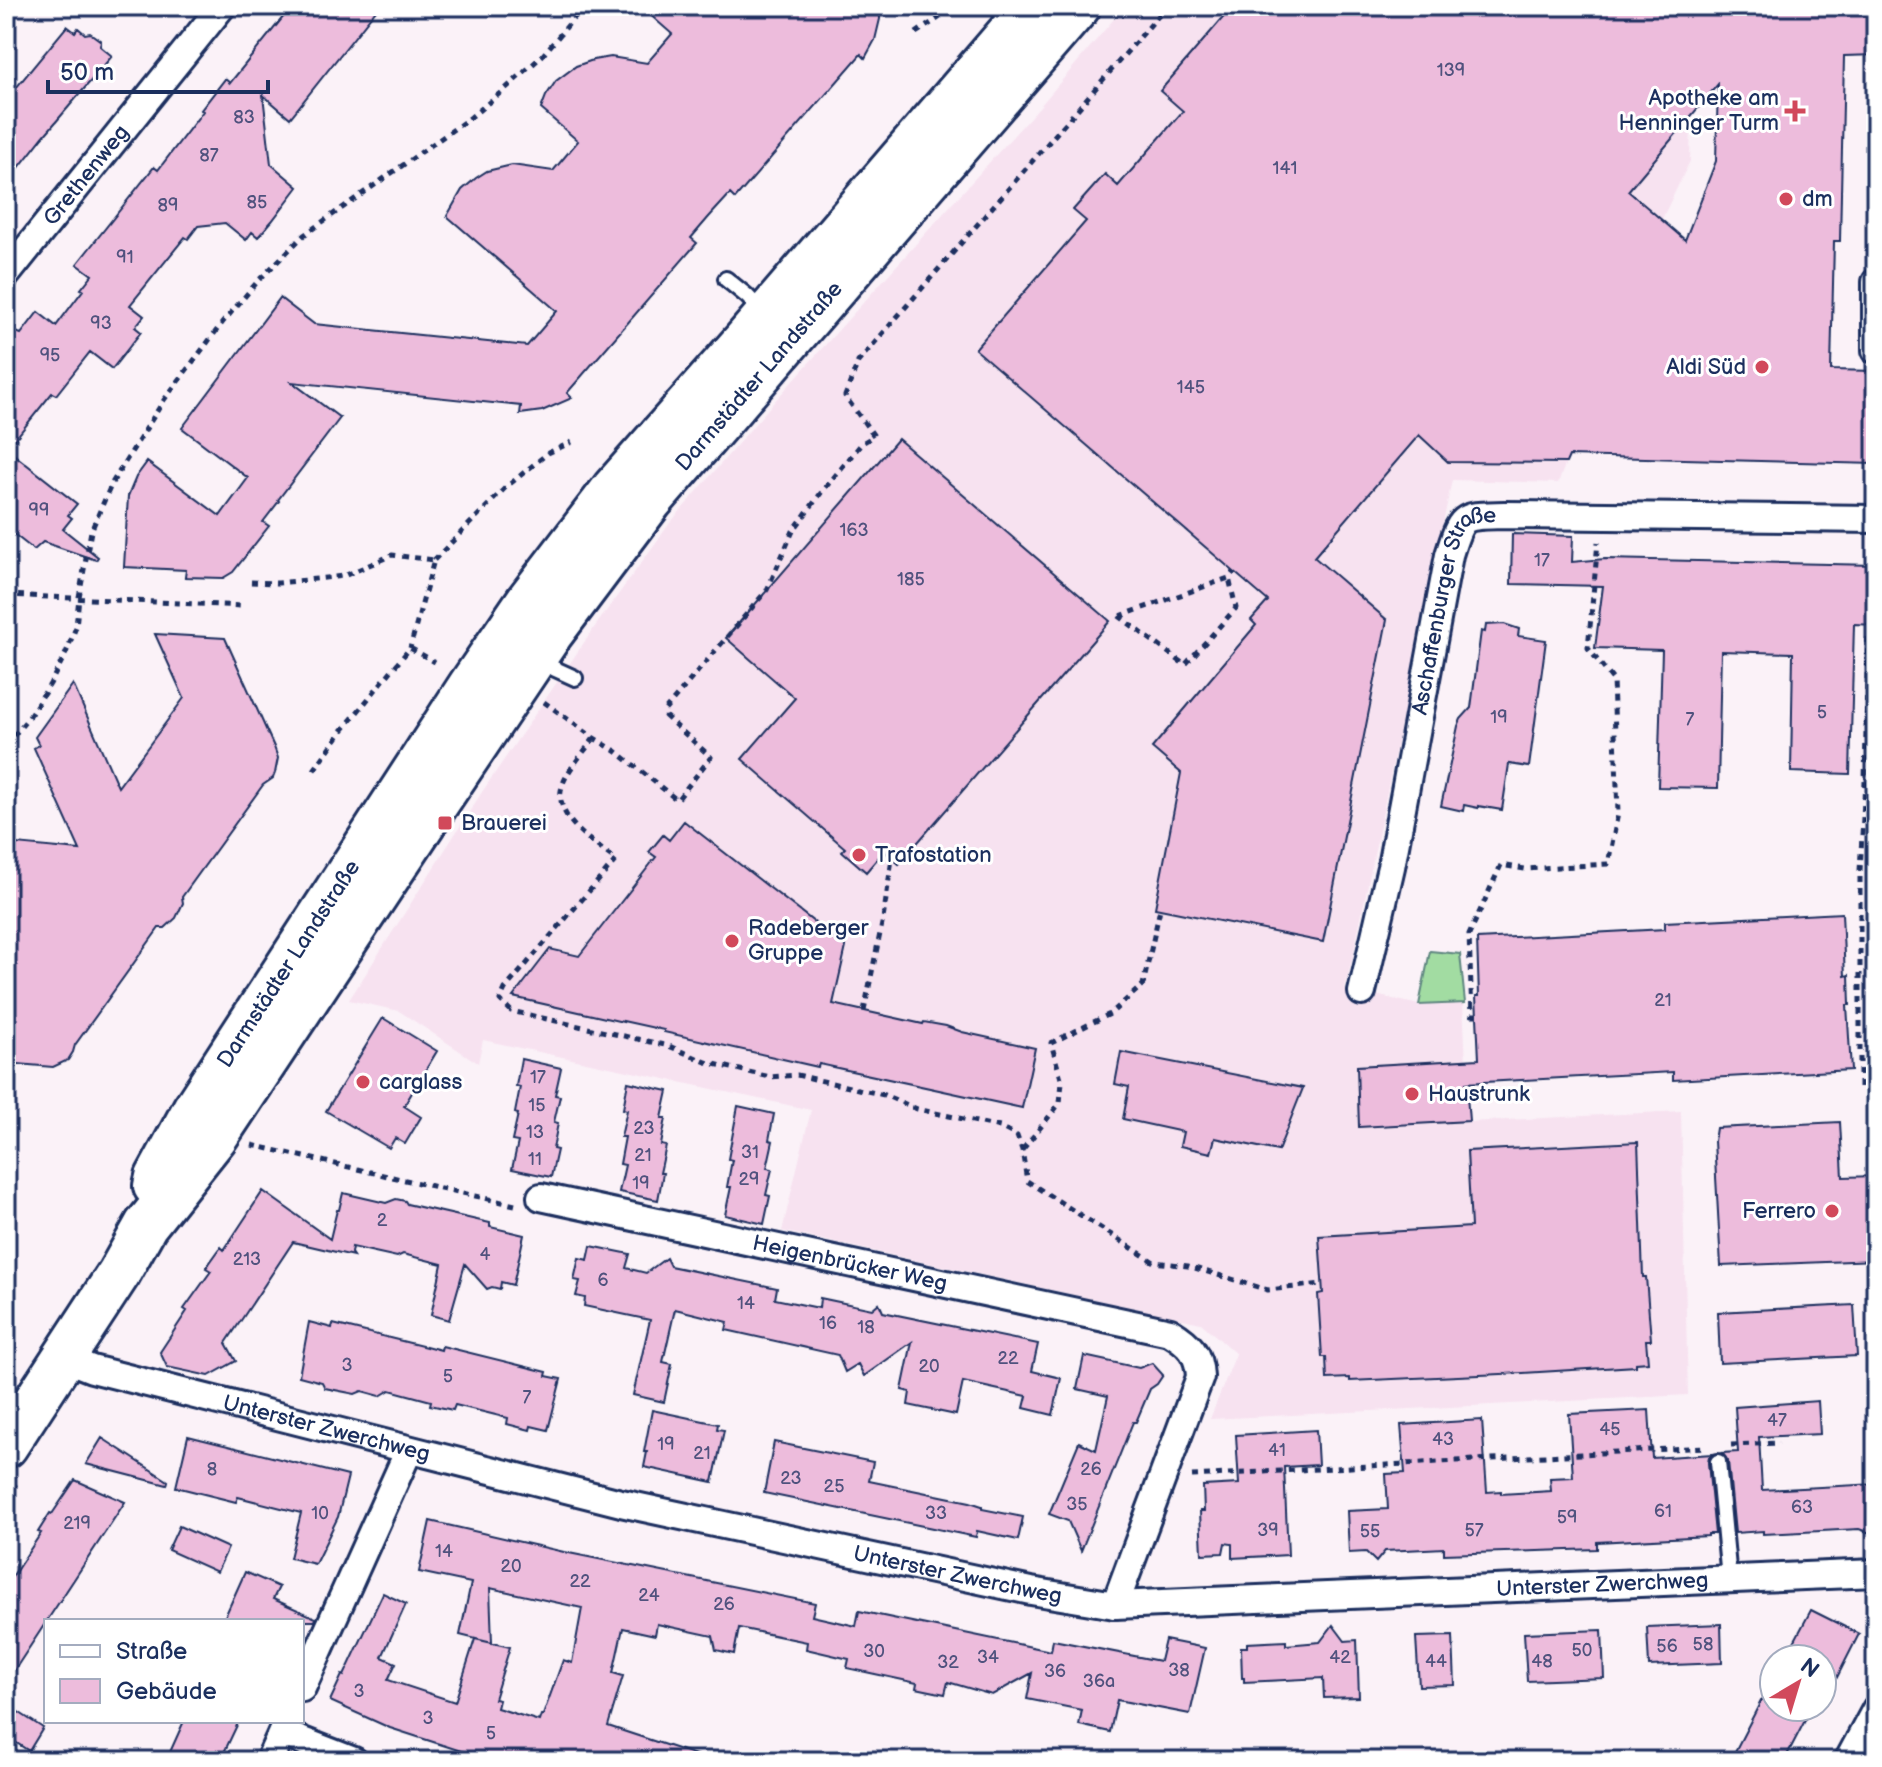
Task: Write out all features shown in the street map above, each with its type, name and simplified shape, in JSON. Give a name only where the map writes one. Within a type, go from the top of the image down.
[{"type":"main road","name":"Darmstädter Landstraße","points":[[779,326],[1032,6]]},
{"type":"main road","name":"Darmstädter Landstraße","points":[[14,1461],[64,1358],[146,1225],[216,1137],[464,763],[527,650],[538,587],[613,489],[779,326],[1079,6]]},
{"type":"main road","name":"Darmstädter Landstraße","points":[[146,1225],[157,1177],[194,1109],[452,713],[527,650]]},
{"type":"street","name":"Grethenweg","points":[[8,270],[222,6]]},
{"type":"street","points":[[1876,282],[1876,350]]},
{"type":"street","name":"Aschaffenburger Straße","points":[[1362,992],[1391,867],[1449,555],[1462,521],[1485,515],[1876,519]]},
{"type":"street","name":"Heigenbrücker Weg","points":[[541,1197],[1170,1332],[1182,1339],[1199,1360],[1200,1377],[1115,1605]]},
{"type":"street","name":"Unterster Zwerchweg","points":[[64,1358],[92,1369],[621,1503],[1031,1591],[1115,1605],[1876,1573]]},
{"type":"street","points":[[304,1684],[409,1450]]},
{"type":"street","points":[[1848,1761],[1876,1709]]},
{"type":"street","points":[[269,1761],[284,1727],[354,1761]]},
{"type":"lane","points":[[726,279],[779,326]]},
{"type":"lane","points":[[527,650],[575,678]]},
{"type":"lane","points":[[452,713],[464,763]]},
{"type":"lane","points":[[1718,1462],[1729,1579]]},
{"type":"path","points":[[6,745],[29,717],[66,653],[76,627],[91,531],[112,483],[164,400],[223,322],[304,235],[471,117],[542,56],[584,6]]},
{"type":"path","points":[[916,33],[957,6]]},
{"type":"path","points":[[527,650],[534,695],[616,751],[677,800],[711,757],[665,716],[665,710],[767,590],[793,531],[862,443],[874,436],[845,396],[858,362],[1167,6]]},
{"type":"path","points":[[314,770],[410,648],[434,560],[505,488],[548,453],[572,442]]},
{"type":"path","points":[[1477,1015],[1472,1015],[1469,935],[1501,865],[1525,869],[1608,864],[1618,813],[1613,680],[1588,648],[1601,516]]},
{"type":"path","points":[[251,582],[278,583],[344,576],[392,555],[434,560]]},
{"type":"path","points":[[1232,575],[1236,608],[1185,665],[1119,616],[1163,600],[1232,575]]},
{"type":"path","points":[[6,595],[242,606]]},
{"type":"path","points":[[1860,1087],[1860,871],[1868,635]]},
{"type":"path","points":[[410,648],[435,662]]},
{"type":"path","points":[[594,738],[563,782],[561,804],[571,824],[616,860],[505,989],[500,1000],[511,1011],[669,1046],[706,1062],[770,1077],[797,1075],[884,1095],[917,1109],[1000,1127],[1017,1136],[1027,1181],[1154,1262],[1188,1266],[1268,1290],[1322,1284]]},
{"type":"path","points":[[864,1011],[892,859]]},
{"type":"path","points":[[1022,1150],[1060,1103],[1062,1082],[1051,1043],[1110,1014],[1143,985],[1160,909]]},
{"type":"path","points":[[239,1142],[523,1207],[541,1197]]},
{"type":"path","points":[[1163,1478],[1779,1443]]},
{"type":"path","points":[[6,1499],[14,1461]]},
{"type":"shaded area","name":"Radeberger Gruppe","points":[[1125,6],[1694,6],[1690,161],[1661,221],[1558,483],[1452,480],[1345,988],[1419,1005],[1463,1003],[1469,1122],[1681,1111],[1688,1395],[1210,1419],[1236,1354],[1201,1323],[782,1231],[811,1110],[483,1040],[478,1063],[399,1011],[349,1000],[482,792],[670,523]]},
{"type":"green space","points":[[1430,951],[1460,954],[1465,1003],[1419,1005]]},
{"type":"building","points":[[292,6],[379,6],[290,118],[263,95],[271,164],[298,187],[272,221],[258,237],[252,232],[246,240],[225,223],[198,226],[188,239],[185,237],[130,305],[144,316],[135,327],[141,332],[112,369],[90,352],[7,449],[77,504],[68,515],[72,518],[63,529],[98,557],[96,560],[43,542],[34,550],[6,528],[6,345],[16,332],[21,334],[38,312],[56,326],[92,275],[77,264],[154,167],[158,170],[225,79],[230,83]]},
{"type":"building","points":[[640,6],[880,6],[880,19],[875,40],[865,58],[861,54],[735,199],[730,194],[709,217],[691,238],[697,243],[567,393],[572,398],[542,411],[520,414],[521,406],[292,382],[340,418],[278,500],[263,522],[269,526],[233,572],[223,578],[185,577],[186,570],[124,567],[128,496],[147,462],[220,516],[248,478],[182,428],[280,298],[314,324],[527,346],[557,311],[447,216],[462,190],[487,171],[512,165],[553,171],[578,141],[541,109],[556,81],[576,66],[593,60],[611,57],[647,63],[672,34]]},
{"type":"building","points":[[1233,6],[1876,6],[1876,55],[1844,56],[1840,241],[1834,241],[1831,370],[1876,371],[1876,464],[1569,456],[1566,463],[1448,462],[1419,435],[1314,557],[1387,620],[1323,942],[1155,908],[1181,773],[1152,748],[1256,625],[1251,620],[1268,601],[975,349],[1086,221],[1073,210],[1105,174],[1118,186],[1183,111],[1160,91]],"holes":[[[1718,84],[1716,161],[1685,240],[1628,191]]]},
{"type":"building","points":[[67,26],[75,32],[78,28],[85,34],[90,33],[101,41],[100,46],[112,56],[6,184],[6,100]]},
{"type":"building","points":[[898,439],[1110,621],[899,864],[884,851],[866,872],[842,851],[845,848],[742,759],[795,698],[726,638]]},
{"type":"building","points":[[1512,534],[1573,536],[1572,562],[1605,559],[1876,565],[1876,625],[1854,624],[1850,774],[1791,772],[1793,653],[1721,651],[1718,788],[1658,787],[1662,650],[1595,648],[1603,586],[1511,584]]},
{"type":"building","points":[[1504,624],[1519,629],[1518,636],[1546,640],[1529,767],[1509,764],[1502,810],[1464,805],[1463,811],[1441,806],[1458,726],[1471,708],[1481,631],[1485,632],[1486,625]]},
{"type":"building","points":[[155,634],[225,638],[274,747],[278,758],[275,773],[182,897],[183,903],[176,918],[165,928],[159,928],[75,1045],[68,1060],[53,1067],[6,1063],[6,843],[80,850],[34,748],[39,745],[35,737],[73,684],[118,787],[184,698]]},
{"type":"building","name":"Radeberger Gruppe","points":[[684,821],[846,947],[833,1004],[923,1024],[946,1026],[1035,1048],[1022,1108],[819,1064],[818,1067],[513,997],[550,949],[579,956],[656,857],[649,852],[663,835],[669,840]]},
{"type":"building","points":[[1842,913],[1845,976],[1849,975],[1850,1005],[1847,1005],[1851,1070],[1673,1080],[1673,1072],[1466,1083],[1469,1121],[1359,1127],[1357,1066],[1479,1059],[1477,939],[1665,929],[1665,922]]},
{"type":"building","points":[[383,1018],[437,1051],[404,1106],[421,1117],[405,1144],[395,1138],[389,1148],[326,1111]]},
{"type":"building","points":[[1121,1052],[1303,1088],[1278,1151],[1215,1138],[1211,1153],[1180,1146],[1183,1132],[1123,1119],[1129,1087],[1115,1084]]},
{"type":"building","points":[[521,1059],[561,1068],[555,1095],[560,1096],[554,1122],[558,1123],[553,1149],[557,1150],[551,1177],[512,1169],[518,1142],[512,1141],[518,1114],[515,1113],[520,1087],[516,1086]]},
{"type":"building","points":[[628,1082],[668,1091],[662,1118],[666,1118],[661,1145],[666,1146],[658,1200],[619,1192],[625,1165],[620,1164]]},
{"type":"building","points":[[738,1106],[774,1114],[769,1140],[773,1141],[767,1168],[772,1169],[766,1195],[770,1196],[764,1224],[725,1215],[731,1187],[727,1187],[732,1160],[728,1159]]},
{"type":"building","points":[[1840,1122],[1843,1177],[1876,1176],[1876,1260],[1721,1266],[1714,1141],[1716,1128]]},
{"type":"building","points":[[1638,1142],[1643,1277],[1646,1277],[1651,1340],[1646,1340],[1648,1362],[1636,1363],[1636,1366],[1523,1373],[1350,1381],[1350,1378],[1327,1379],[1326,1357],[1322,1357],[1318,1294],[1323,1293],[1319,1236],[1471,1227],[1467,1151]]},
{"type":"building","points":[[263,1191],[330,1239],[343,1193],[386,1203],[396,1199],[405,1201],[524,1235],[513,1285],[501,1282],[500,1289],[487,1289],[465,1264],[449,1320],[431,1315],[442,1264],[403,1254],[397,1257],[352,1247],[353,1256],[293,1242],[226,1343],[236,1361],[209,1376],[167,1367],[160,1352],[187,1311],[184,1309],[211,1271],[206,1268],[221,1247],[224,1250]]},
{"type":"building","points":[[591,1246],[630,1254],[626,1268],[646,1273],[666,1258],[670,1266],[777,1288],[775,1299],[819,1308],[820,1298],[872,1309],[879,1303],[883,1312],[1038,1344],[1032,1371],[1061,1378],[1053,1415],[1024,1408],[1027,1396],[963,1382],[956,1415],[908,1405],[910,1392],[902,1390],[912,1342],[864,1376],[858,1364],[845,1372],[838,1355],[726,1330],[728,1322],[675,1309],[663,1362],[672,1364],[664,1402],[633,1395],[650,1320],[584,1306],[585,1298],[576,1296],[580,1281],[574,1280],[579,1258],[588,1260]]},
{"type":"building","points":[[1854,1305],[1857,1356],[1720,1363],[1718,1312]]},
{"type":"building","points":[[309,1322],[332,1328],[333,1324],[441,1350],[442,1346],[547,1372],[546,1376],[561,1379],[548,1430],[531,1426],[530,1430],[507,1424],[508,1418],[455,1405],[453,1410],[430,1405],[431,1401],[390,1390],[380,1396],[325,1388],[322,1382],[299,1376]]},
{"type":"building","points":[[1084,1356],[1139,1368],[1152,1363],[1163,1375],[1150,1389],[1136,1422],[1133,1422],[1081,1551],[1068,1521],[1049,1514],[1079,1442],[1096,1450],[1108,1396],[1077,1389]]},
{"type":"building","points":[[1818,1401],[1820,1434],[1759,1437],[1762,1490],[1876,1484],[1876,1535],[1859,1529],[1735,1533],[1728,1461],[1722,1453],[1738,1452],[1735,1407]]},
{"type":"building","points":[[652,1410],[718,1424],[717,1429],[724,1430],[713,1482],[644,1467]]},
{"type":"building","points":[[1649,1410],[1652,1458],[1713,1454],[1708,1463],[1715,1534],[1597,1542],[1597,1549],[1444,1554],[1444,1548],[1385,1551],[1376,1562],[1366,1552],[1349,1553],[1347,1511],[1388,1509],[1386,1474],[1405,1473],[1401,1425],[1482,1420],[1487,1492],[1551,1491],[1550,1478],[1573,1477],[1569,1414]]},
{"type":"building","points":[[1316,1430],[1318,1465],[1284,1467],[1288,1555],[1232,1558],[1232,1544],[1225,1543],[1223,1553],[1202,1554],[1200,1511],[1204,1511],[1203,1486],[1239,1484],[1236,1435]]},
{"type":"building","points":[[188,1436],[348,1476],[338,1517],[315,1564],[290,1558],[301,1513],[238,1497],[236,1502],[176,1487]]},
{"type":"building","points":[[102,1438],[168,1481],[167,1485],[86,1464]]},
{"type":"building","points":[[774,1442],[873,1462],[869,1481],[970,1502],[982,1506],[982,1509],[1023,1517],[1018,1540],[977,1531],[976,1537],[764,1493]]},
{"type":"building","points":[[75,1480],[125,1502],[48,1619],[44,1619],[44,1625],[6,1683],[6,1586]]},
{"type":"building","points":[[430,1521],[564,1552],[815,1603],[812,1616],[856,1626],[859,1611],[1051,1651],[1053,1640],[1160,1661],[1165,1640],[1205,1648],[1190,1714],[1117,1700],[1110,1732],[1079,1725],[1082,1710],[1027,1699],[1032,1673],[992,1695],[948,1682],[945,1694],[916,1688],[917,1683],[847,1668],[849,1659],[806,1649],[807,1642],[739,1628],[734,1654],[716,1650],[713,1636],[657,1624],[655,1635],[623,1628],[613,1673],[623,1676],[608,1726],[699,1756],[699,1761],[492,1761],[390,1728],[330,1701],[383,1593],[406,1604],[382,1657],[396,1663],[388,1680],[455,1702],[475,1639],[487,1642],[460,1635],[471,1583],[419,1572]],"holes":[[[490,1588],[582,1608],[572,1663],[563,1660],[539,1721],[497,1708],[499,1700],[494,1699],[510,1647],[492,1643]]]},
{"type":"building","points":[[179,1526],[228,1548],[217,1572],[168,1550]]},
{"type":"building","points":[[245,1572],[279,1587],[273,1599],[316,1618],[315,1621],[224,1619]]},
{"type":"building","points":[[1811,1610],[1859,1634],[1838,1675],[1838,1643],[1793,1643]]},
{"type":"building","points":[[1721,1624],[1722,1663],[1649,1666],[1647,1627]]},
{"type":"building","points":[[1333,1625],[1345,1641],[1357,1640],[1359,1697],[1324,1698],[1323,1678],[1244,1682],[1241,1647],[1247,1647],[1247,1643],[1286,1641],[1286,1645],[1320,1642]]},
{"type":"building","points":[[1602,1630],[1604,1678],[1527,1681],[1524,1633]]},
{"type":"building","points":[[1453,1636],[1455,1685],[1419,1686],[1416,1637]]},
{"type":"building","points":[[6,1704],[43,1728],[29,1751],[6,1736]]},
{"type":"building","points":[[1758,1707],[1758,1723],[1804,1723],[1784,1761],[1730,1761]]},
{"type":"building","points":[[183,1723],[238,1723],[220,1761],[166,1761]]},
{"type":"place","name":"Apotheke am Henninger Turm","points":[[1795,111]]},
{"type":"place","name":"dm","points":[[1786,199]]},
{"type":"place","name":"Aldi Süd","points":[[1762,367]]},
{"type":"place","name":"Brauerei","points":[[445,823]]},
{"type":"place","name":"Trafostation","points":[[859,855]]},
{"type":"place","name":"Radeberger Gruppe","points":[[732,941]]},
{"type":"place","name":"carglass","points":[[363,1082]]},
{"type":"place","name":"Haustrunk","points":[[1412,1094]]},
{"type":"place","name":"Ferrero","points":[[1832,1211]]}]
